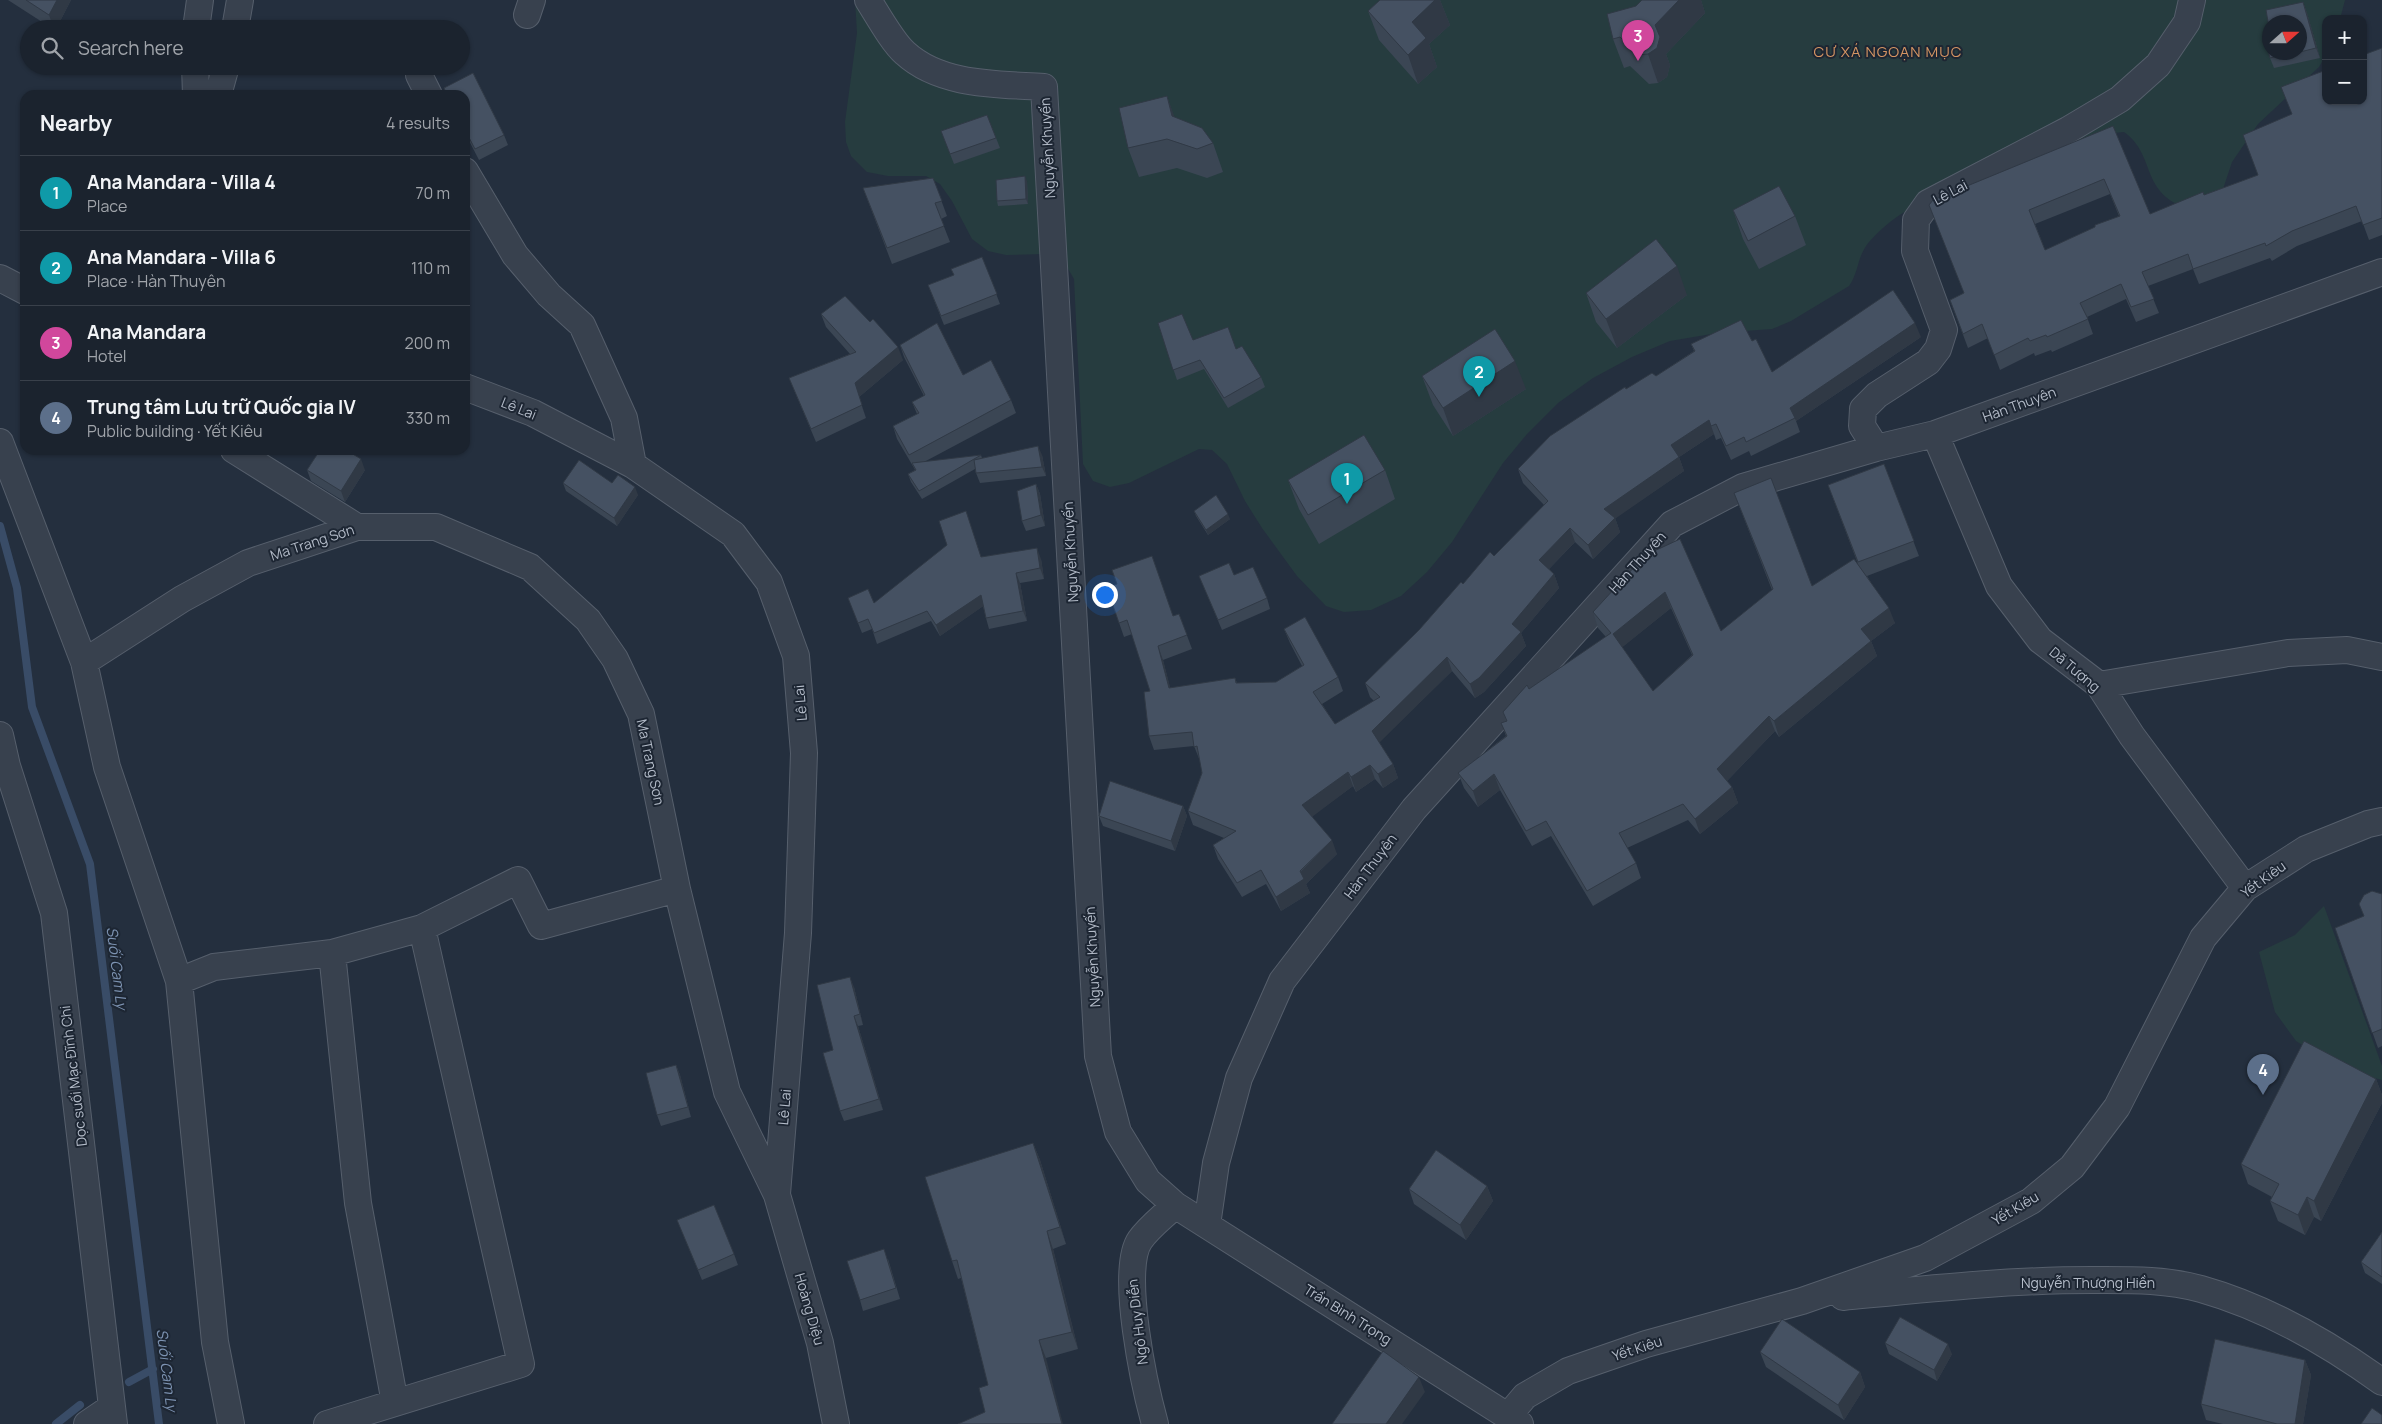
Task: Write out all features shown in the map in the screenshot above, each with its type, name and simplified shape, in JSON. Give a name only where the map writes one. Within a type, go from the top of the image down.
[{"type":"street","points":[[197,20],[200,0]]},
{"type":"street","points":[[237,20],[240,0]]},
{"type":"street","name":"Nguyễn Khuyến","points":[[868,0],[904,53],[936,72],[981,82],[1044,87],[1098,1056],[1118,1132],[1148,1181],[1175,1205]]},
{"type":"street","name":"Lê Lai","points":[[1876,448],[1862,426],[1863,409],[1877,395],[1928,362],[1938,349],[1944,330],[1915,251],[1916,220],[1928,203],[2068,130],[2120,99],[2158,65],[2187,22],[2192,0]]},
{"type":"street","points":[[195,75],[196,90]]},
{"type":"street","points":[[219,90],[224,75]]},
{"type":"street","points":[[470,180],[514,255],[549,295],[582,325],[624,418],[633,465]]},
{"type":"street","name":"Hàn Thuyên","points":[[1208,1225],[1216,1163],[1239,1078],[1282,981],[1414,809],[1672,524],[1743,487],[1876,448],[1935,434],[2382,272]]},
{"type":"street","points":[[0,278],[20,288]]},
{"type":"street","name":"Lê Lai","points":[[470,389],[533,413],[633,465],[733,534],[769,582],[796,656],[804,753],[799,913],[777,1195]]},
{"type":"street","name":"Dã Tượng","points":[[1935,434],[1999,586],[2040,640],[2099,686],[2132,736],[2245,888]]},
{"type":"street","points":[[0,442],[84,662],[107,767],[180,981],[215,1342],[232,1424]]},
{"type":"street","points":[[242,455],[357,526]]},
{"type":"street","name":"Ma Trang Sơn","points":[[84,662],[182,600],[248,564],[357,526],[436,527],[530,567],[588,620],[615,659],[641,714],[677,890],[726,1092],[777,1195]]},
{"type":"street","points":[[2099,686],[2288,653],[2347,650],[2382,657]]},
{"type":"street","name":"Dọc suối Mạc Đĩnh Chi","points":[[0,735],[6,766],[54,913],[113,1416]]},
{"type":"street","name":"Yết Kiêu","points":[[1514,1420],[1525,1396],[1568,1372],[1646,1344],[1802,1301],[1925,1258],[2031,1201],[2072,1167],[2117,1107],[2203,938],[2245,888],[2306,849],[2368,824],[2382,821]]},
{"type":"street","points":[[180,981],[214,967],[332,953],[422,928],[518,880],[541,926],[677,890]]},
{"type":"street","points":[[327,1424],[521,1364],[422,928]]},
{"type":"street","points":[[332,953],[358,1203],[395,1402]]},
{"type":"street","name":"Hoàng Diệu","points":[[777,1195],[820,1343],[836,1424]]},
{"type":"street","name":"Trần Bình Trọng","points":[[1175,1205],[1514,1420]]},
{"type":"street","name":"Ngô Huy Diễn","points":[[1155,1424],[1145,1389],[1134,1308],[1131,1267],[1139,1241],[1175,1205]]},
{"type":"street","name":"Nguyễn Thượng Hiền","points":[[1802,1301],[1974,1284],[2070,1280],[2149,1280],[2200,1289],[2252,1308],[2294,1327],[2382,1382]]},
{"type":"street","points":[[87,1424],[113,1416]]},
{"type":"green space","points":[[855,0],[2345,0],[2341,15],[2322,15],[2322,62],[2319,67],[2258,124],[2232,162],[2222,192],[2181,206],[2168,199],[2154,181],[2140,150],[2124,132],[2113,133],[1952,188],[1934,196],[1899,215],[1869,242],[1862,253],[1855,275],[1849,286],[1791,321],[1772,329],[1717,333],[1670,341],[1632,357],[1593,378],[1558,403],[1527,434],[1503,463],[1452,542],[1427,572],[1401,596],[1371,610],[1344,612],[1326,606],[1297,576],[1245,501],[1227,464],[1212,450],[1199,449],[1129,483],[1110,487],[1093,481],[1083,464],[1074,279],[1063,260],[1045,254],[1006,255],[988,251],[972,239],[952,201],[940,184],[926,176],[888,176],[867,172],[851,156],[846,142],[845,122],[857,33]]},
{"type":"green space","points":[[2324,906],[2382,1066],[2382,1080],[2340,1069],[2296,1041],[2275,1012],[2259,952],[2295,935]]},
{"type":"building","points":[[26,0],[57,0],[49,15]]},
{"type":"building","points":[[1380,0],[1435,0],[1412,22],[1426,38],[1408,55],[1368,11]]},
{"type":"building","points":[[1642,0],[1679,0],[1655,25],[1660,37],[1657,48],[1648,54],[1638,55],[1620,37],[1613,39],[1607,14],[1636,6]]},
{"type":"building","points":[[2303,2],[2307,15],[2267,15],[2266,10]]},
{"type":"building","points":[[2307,16],[2316,48],[2307,50]]},
{"type":"building","points":[[2382,48],[2382,218],[2363,225],[2356,206],[2292,231],[2266,246],[2265,243],[2193,269],[2188,254],[2142,272],[2154,299],[2131,307],[2121,284],[2080,303],[2088,319],[2047,337],[2046,335],[2030,341],[2028,338],[1994,355],[1982,324],[1963,334],[1950,300],[1964,293],[1929,205],[1933,200],[2113,126],[2150,214],[2203,192],[2204,195],[2258,175],[2243,135],[2292,114],[2281,87],[2322,72],[2322,105],[2367,105],[2367,54]],"holes":[[[2104,179],[2120,216],[2095,225],[2095,227],[2045,250],[2029,210]]]},
{"type":"building","points":[[473,73],[504,135],[475,149],[470,140],[470,90],[445,90],[444,88]]},
{"type":"building","points":[[1167,96],[1172,116],[1202,128],[1213,143],[1197,149],[1167,139],[1128,148],[1119,108]]},
{"type":"building","points":[[987,115],[996,138],[950,154],[941,131]]},
{"type":"building","points":[[1025,176],[1026,199],[997,201],[996,180]]},
{"type":"building","points":[[933,178],[942,201],[935,203],[944,226],[887,248],[863,188]]},
{"type":"building","points":[[1779,186],[1795,216],[1748,241],[1733,210]]},
{"type":"building","points":[[1656,239],[1677,266],[1606,319],[1586,293]]},
{"type":"building","points":[[982,257],[997,294],[941,316],[928,285],[954,275],[951,269]]},
{"type":"building","points":[[1893,290],[1915,323],[1790,408],[1795,418],[1746,442],[1744,437],[1726,446],[1716,424],[1711,426],[1709,420],[1671,445],[1679,457],[1604,509],[1615,518],[1588,545],[1570,528],[1539,560],[1554,574],[1512,624],[1521,632],[1479,678],[1470,684],[1447,657],[1372,731],[1393,764],[1378,774],[1370,765],[1351,777],[1348,772],[1302,805],[1332,840],[1300,871],[1304,879],[1276,897],[1261,870],[1237,883],[1213,845],[1236,831],[1188,811],[1202,773],[1197,746],[1194,747],[1192,732],[1149,736],[1144,692],[1150,691],[1127,620],[1119,623],[1107,588],[1117,584],[1112,570],[1152,556],[1173,616],[1179,614],[1187,635],[1158,646],[1169,688],[1235,678],[1236,683],[1276,682],[1304,665],[1284,629],[1305,617],[1338,677],[1313,692],[1335,724],[1380,697],[1365,683],[1419,630],[1461,582],[1463,584],[1490,552],[1494,556],[1548,501],[1518,469],[1550,436],[1625,387],[1626,389],[1652,373],[1656,376],[1695,351],[1691,344],[1741,320],[1752,341],[1756,339],[1772,372]]},
{"type":"building","points":[[845,296],[870,322],[873,319],[898,347],[855,383],[862,405],[811,429],[789,378],[856,352],[821,314]]},
{"type":"building","points":[[1182,314],[1193,340],[1228,327],[1236,349],[1242,346],[1261,377],[1224,398],[1200,360],[1173,370],[1158,323]]},
{"type":"building","points":[[937,323],[963,375],[991,360],[1011,400],[909,455],[893,426],[919,413],[912,402],[925,395],[900,345]]},
{"type":"building","points":[[1495,329],[1515,361],[1443,408],[1422,376]]},
{"type":"building","points":[[1364,435],[1385,470],[1308,515],[1288,480]]},
{"type":"building","points":[[1038,446],[1042,467],[976,473],[974,460]]},
{"type":"building","points":[[317,455],[354,455],[361,459],[341,491],[307,470]]},
{"type":"building","points":[[981,455],[919,491],[908,474],[916,470],[912,463]]},
{"type":"building","points":[[579,460],[612,483],[618,475],[635,487],[614,518],[563,483]]},
{"type":"building","points":[[1884,464],[1914,541],[1858,562],[1828,485]]},
{"type":"building","points":[[1771,478],[1812,586],[1854,559],[1889,608],[1861,629],[1871,641],[1774,721],[1769,716],[1717,769],[1732,787],[1695,819],[1683,804],[1619,833],[1636,863],[1587,891],[1546,821],[1526,831],[1494,774],[1473,791],[1458,773],[1507,736],[1501,723],[1507,721],[1503,712],[1527,685],[1529,689],[1611,633],[1593,612],[1637,564],[1650,553],[1680,539],[1721,631],[1773,589],[1734,493]],"holes":[[[1665,592],[1693,655],[1653,691],[1613,634]]]},
{"type":"building","points":[[1036,484],[1041,515],[1022,521],[1017,491]]},
{"type":"building","points":[[1216,495],[1228,514],[1206,530],[1194,511]]},
{"type":"building","points":[[966,511],[981,557],[1037,548],[1040,568],[1016,573],[1023,611],[986,618],[981,595],[936,625],[927,611],[874,633],[868,619],[858,623],[848,598],[868,589],[874,603],[947,545],[939,521]]},
{"type":"building","points":[[1229,563],[1234,575],[1253,567],[1267,598],[1218,620],[1199,576]]},
{"type":"building","points":[[1110,781],[1183,806],[1171,841],[1099,816]]},
{"type":"building","points":[[2372,891],[2382,894],[2382,1029],[2372,1033],[2335,928],[2364,916],[2359,904],[2364,895]]},
{"type":"building","points":[[850,977],[860,1014],[854,1016],[879,1099],[840,1111],[823,1053],[833,1050],[817,985]]},
{"type":"building","points":[[2304,1041],[2376,1079],[2314,1201],[2307,1197],[2298,1215],[2270,1201],[2279,1184],[2241,1164]]},
{"type":"building","points":[[676,1065],[688,1107],[657,1115],[646,1073]]},
{"type":"building","points":[[1033,1143],[1060,1227],[1047,1231],[1072,1332],[1039,1340],[1062,1424],[958,1424],[985,1412],[979,1388],[988,1385],[957,1260],[952,1261],[925,1177]]},
{"type":"building","points":[[1436,1150],[1487,1186],[1460,1225],[1409,1189]]},
{"type":"building","points":[[714,1205],[734,1254],[698,1270],[677,1220]]},
{"type":"building","points":[[2382,1232],[2382,1277],[2361,1262]]},
{"type":"building","points":[[884,1249],[896,1288],[860,1300],[847,1261]]},
{"type":"building","points":[[1900,1317],[1948,1344],[1934,1370],[1885,1343]]},
{"type":"building","points":[[1782,1319],[1860,1372],[1838,1405],[1760,1352]]},
{"type":"building","points":[[2215,1339],[2305,1360],[2295,1424],[2277,1424],[2201,1404]]},
{"type":"building","points":[[1383,1351],[1419,1377],[1386,1424],[1332,1424]]},
{"type":"building","points":[[2372,1408],[2382,1415],[2382,1424],[2361,1424]]},
{"type":"waterway","name":"Suối Cam Ly","points":[[0,526],[17,588],[32,707],[90,864],[159,1424]]},
{"type":"waterway","points":[[129,1382],[153,1369]]},
{"type":"waterway","points":[[56,1424],[80,1405]]},
{"type":"place","name":"Ana Mandara","points":[[1638,61]]},
{"type":"place","name":"Ana Mandara - Villa 6","points":[[1479,397]]},
{"type":"place","name":"Ana Mandara - Villa 4","points":[[1347,504]]},
{"type":"place","name":"Trung tâm Lưu trữ Quốc gia IV","points":[[2263,1095]]},
{"type":"district","name":"CƯ XÁ NGOẠN MỤC","points":[[1888,51]]}]
